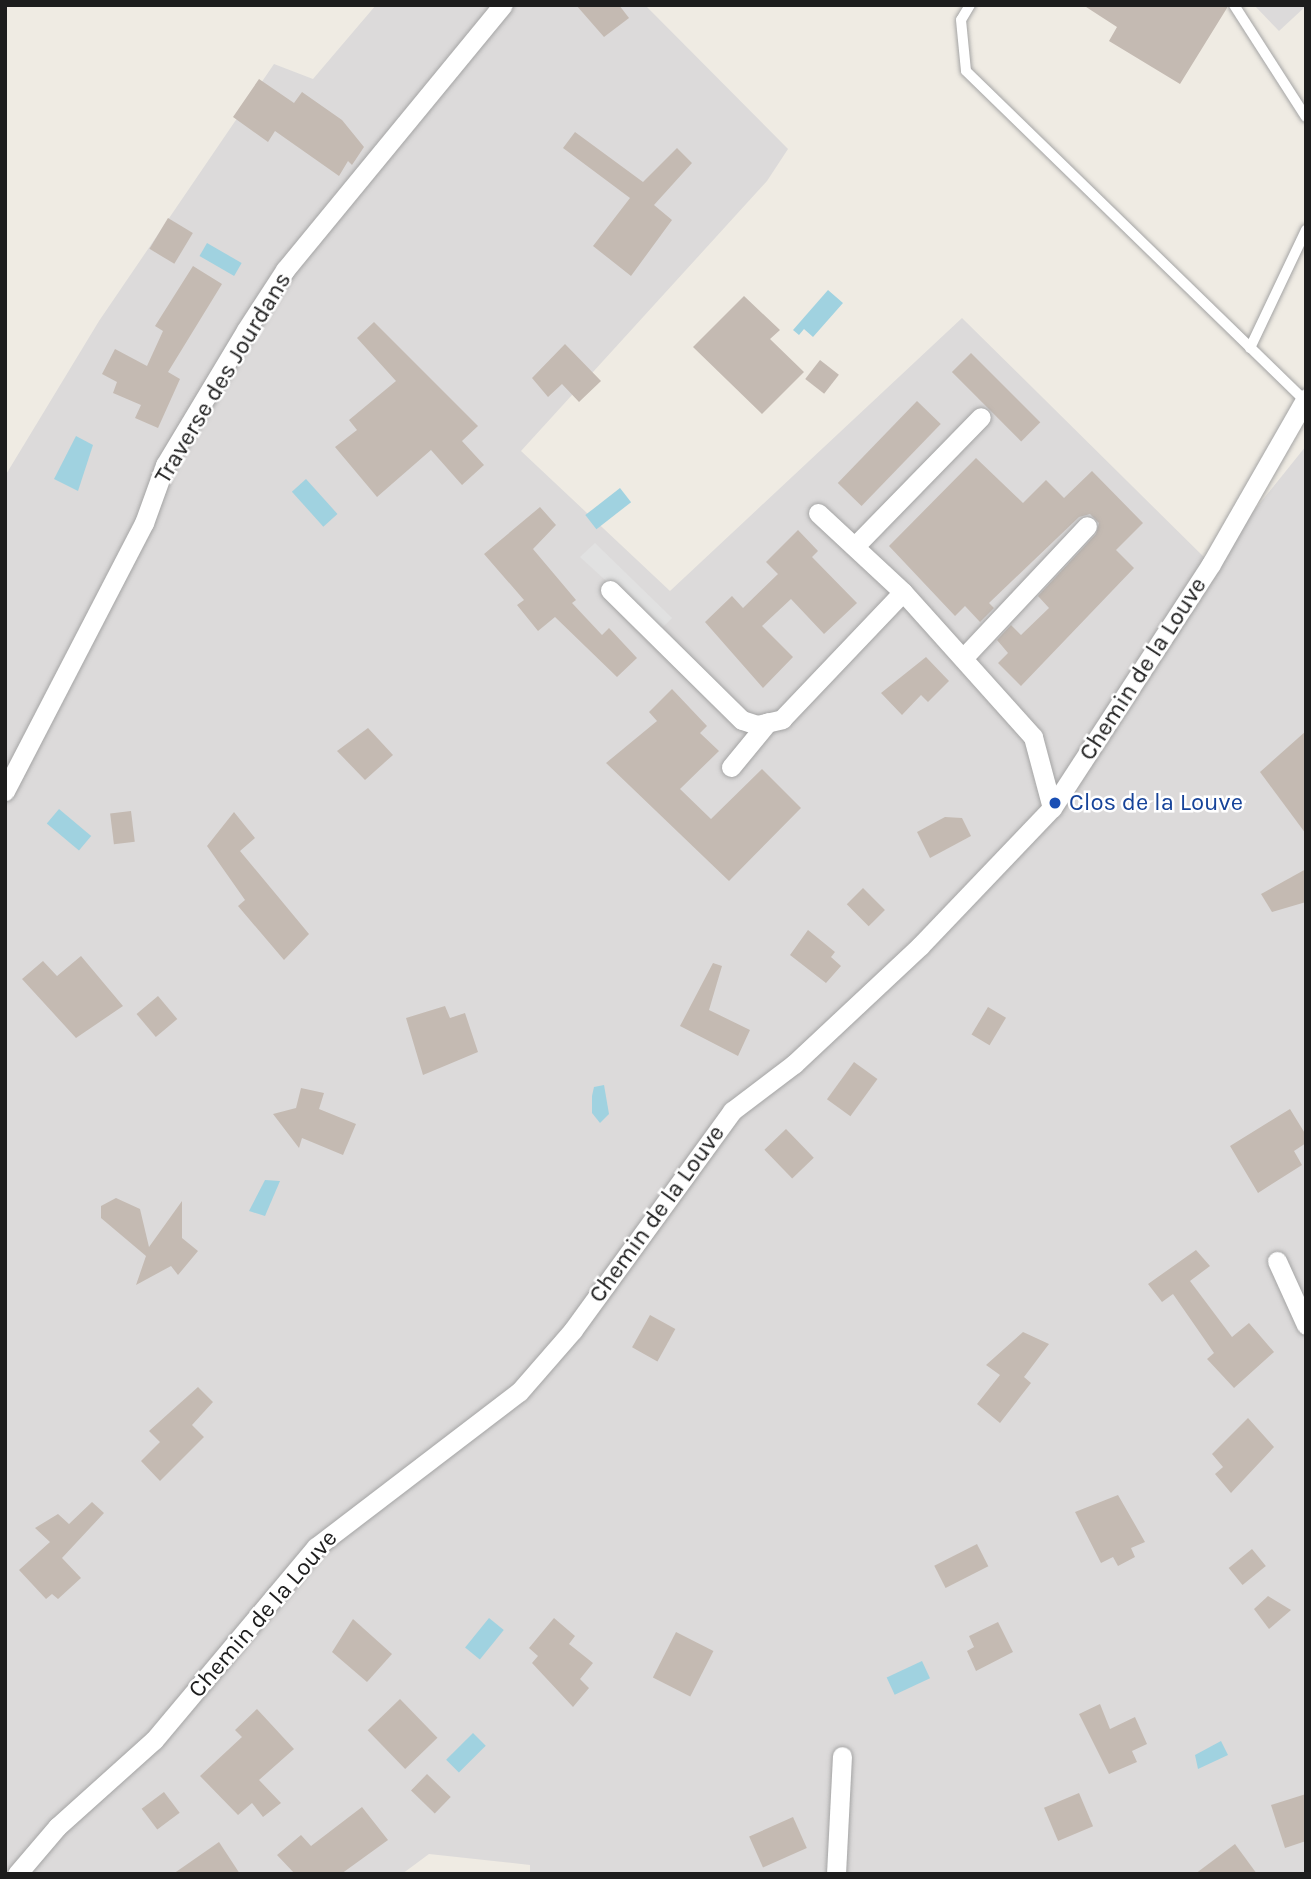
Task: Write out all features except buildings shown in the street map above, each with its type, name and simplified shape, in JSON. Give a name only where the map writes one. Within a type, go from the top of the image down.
[{"type":"street","name":"Traverse des Jourdans","points":[[5,791],[144,523],[165,465],[246,330],[285,270],[503,5]]},
{"type":"street","name":"Chemin de la Louve","points":[[17,1874],[57,1826],[155,1740],[316,1548],[367,1503],[434,1462],[519,1392],[573,1331],[732,1111],[794,1064],[920,946],[1052,808],[1211,564],[1305,399]]},
{"type":"street","points":[[855,546],[981,417]]},
{"type":"street","points":[[818,513],[903,592],[965,656],[1033,737],[1052,808]]},
{"type":"street","points":[[965,656],[1087,526]]},
{"type":"street","points":[[610,590],[742,720],[768,722],[782,719],[903,592]]},
{"type":"street","points":[[732,767],[768,722]]},
{"type":"street","points":[[1277,1261],[1306,1325]]},
{"type":"street","points":[[836,1874],[842,1756]]},
{"type":"lane","points":[[970,5],[961,20],[966,71],[1305,399]]},
{"type":"lane","points":[[1234,5],[1306,117]]},
{"type":"lane","points":[[1250,348],[1306,230]]},
{"type":"shaded area","points":[[376,5],[645,5],[788,149],[767,181],[521,451],[670,591],[962,318],[1211,564],[1306,446],[1306,1874],[530,1874],[530,1865],[429,1854],[402,1874],[5,1874],[5,476],[99,321],[274,64],[313,79]]},
{"type":"shaded area","points":[[1254,5],[1306,5],[1306,6],[1279,31]]},
{"type":"shaded area","points":[[595,543],[672,618],[660,630],[580,557]]},
{"type":"water","points":[[207,243],[242,263],[234,276],[200,256]]},
{"type":"water","points":[[828,290],[843,303],[813,337],[804,329],[799,335],[793,330]]},
{"type":"water","points":[[76,436],[93,445],[78,491],[54,479]]},
{"type":"water","points":[[306,479],[337,514],[323,527],[292,492]]},
{"type":"water","points":[[620,488],[631,502],[596,529],[585,515]]},
{"type":"water","points":[[59,809],[91,836],[79,851],[47,824]]},
{"type":"water","points":[[604,1085],[609,1114],[600,1123],[592,1113],[592,1096],[594,1087]]},
{"type":"water","points":[[265,1180],[280,1181],[265,1216],[249,1211]]},
{"type":"water","points":[[489,1618],[504,1630],[480,1659],[465,1648]]},
{"type":"water","points":[[922,1661],[930,1678],[895,1695],[887,1677]]},
{"type":"water","points":[[473,1733],[486,1746],[459,1773],[446,1760]]},
{"type":"water","points":[[1221,1741],[1228,1755],[1198,1769],[1195,1755]]},
{"type":"place","name":"Clos de la Louve","points":[[1055,803]]}]
